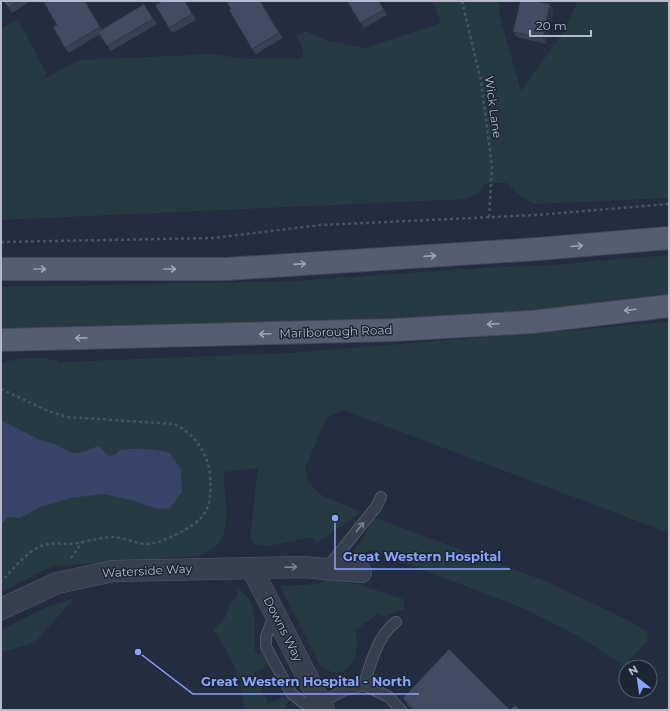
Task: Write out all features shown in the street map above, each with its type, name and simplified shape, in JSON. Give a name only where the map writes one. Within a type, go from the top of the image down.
[{"type":"main road","points":[[1,269],[226,269],[538,249],[669,238]]},
{"type":"main road","name":"Marlborough Road","points":[[1,340],[394,330],[532,322],[669,306]]},
{"type":"street","name":"Waterside Way","points":[[1,609],[57,583],[113,571],[327,568],[360,572]]},
{"type":"street","name":"Downs Way","points":[[252,569],[275,612],[321,708]]},
{"type":"lane","points":[[327,568],[376,507],[381,497]]},
{"type":"lane","points":[[364,685],[382,635],[389,626],[396,622]]},
{"type":"lane","points":[[321,708],[345,690],[364,685],[389,697],[401,710]]},
{"type":"path","name":"Wick Lane","points":[[462,1],[481,81],[492,167],[490,217]]},
{"type":"path","points":[[1,242],[213,238],[321,225],[604,211],[669,204]]},
{"type":"path","points":[[1,389],[46,410],[67,417],[174,424],[185,429],[193,436],[206,458],[210,472],[211,496],[208,509],[197,523],[169,538],[148,544],[128,538],[112,537],[74,543],[47,544],[34,550],[22,559],[1,582]]},
{"type":"shaded area","points":[[433,1],[499,1],[500,17],[521,91],[562,34],[578,1],[669,1],[669,198],[533,204],[518,194],[507,183],[485,183],[480,191],[468,199],[1,220],[1,29],[18,19],[46,73],[44,79],[79,60],[213,54],[245,59],[302,58],[303,51],[297,35],[305,31],[329,41],[365,48],[441,23]]},
{"type":"shaded area","points":[[669,255],[669,294],[602,304],[500,313],[398,318],[1,328],[1,287],[295,281],[479,268],[550,265]]},
{"type":"shaded area","points":[[669,322],[669,533],[343,410],[326,418],[305,469],[308,483],[323,496],[361,512],[317,543],[312,537],[269,546],[254,544],[250,536],[258,468],[224,472],[226,511],[225,530],[216,546],[199,556],[53,566],[1,592],[1,363],[23,358],[43,358],[59,361],[58,366],[62,362],[290,353]]},
{"type":"shaded area","points":[[373,517],[548,582],[632,622],[648,632],[647,641],[630,659],[618,659],[618,662],[580,637],[525,609],[372,550],[363,553],[362,559],[349,555],[362,541]]},
{"type":"shaded area","points":[[326,579],[360,585],[405,600],[403,606],[405,610],[397,611],[384,617],[378,614],[355,630],[357,650],[354,659],[343,671],[336,673],[328,670],[319,663],[280,586],[319,584]]},
{"type":"shaded area","points":[[235,587],[244,594],[253,607],[255,650],[258,655],[263,653],[270,665],[254,673],[268,704],[284,696],[290,700],[283,710],[244,710],[241,688],[235,668],[213,630],[225,618],[231,601],[237,598],[238,593]]},
{"type":"shaded area","points":[[75,598],[34,643],[3,652],[1,630],[47,607]]},
{"type":"water","points":[[1,420],[40,440],[55,444],[72,453],[80,453],[98,446],[109,456],[115,455],[120,450],[133,449],[151,449],[170,453],[181,469],[182,492],[170,508],[157,509],[135,501],[104,494],[71,498],[40,507],[20,518],[8,517],[1,524]]},
{"type":"building","points":[[4,1],[19,1],[8,8]]},
{"type":"building","points":[[47,1],[85,1],[100,27],[65,48],[53,27],[57,25],[44,3]]},
{"type":"building","points":[[163,1],[185,1],[192,14],[169,28],[155,5]]},
{"type":"building","points":[[226,1],[260,1],[279,33],[252,49],[229,10],[231,9]]},
{"type":"building","points":[[347,1],[379,1],[384,10],[360,23]]},
{"type":"building","points":[[520,1],[535,1],[550,4],[543,38],[513,32]]},
{"type":"building","points":[[144,4],[153,19],[107,46],[98,32]]},
{"type":"building","points":[[449,649],[510,710],[415,710],[403,698]]},
{"type":"building","points":[[515,705],[520,710],[510,710]]},
{"type":"place","name":"Great Western Hospital","points":[[335,518]]},
{"type":"place","name":"Great Western Hospital - North","points":[[138,652]]}]
